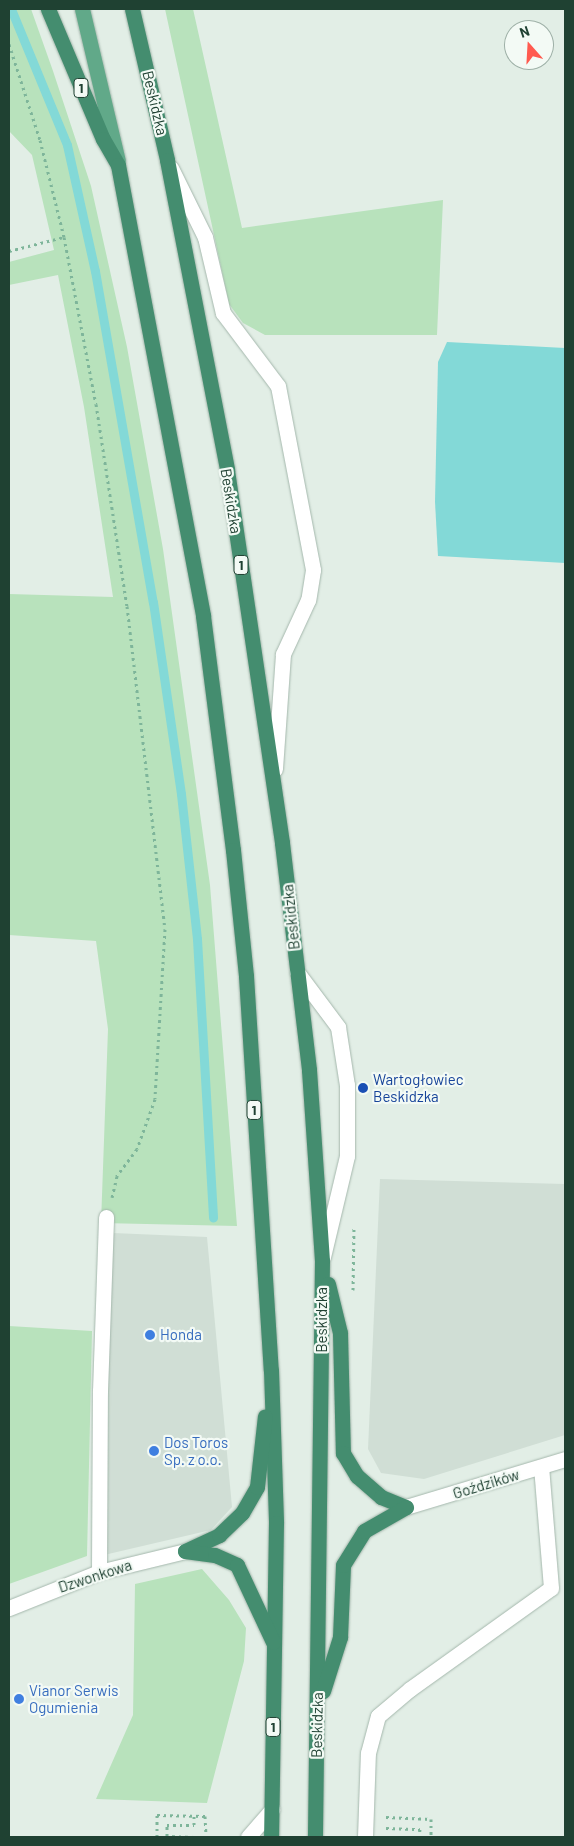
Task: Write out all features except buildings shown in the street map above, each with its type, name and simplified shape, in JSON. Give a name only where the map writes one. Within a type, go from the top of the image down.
[{"type":"highway","name":"1","points":[[48,9],[103,139],[118,165],[203,616],[233,850],[246,976],[271,1370],[276,1523],[271,1837]]},
{"type":"highway","name":"Beskidzka","points":[[132,9],[167,160],[227,470],[273,786],[309,1070],[322,1261],[315,1837]]},
{"type":"highway","points":[[322,1261],[340,1333],[343,1453],[357,1476],[381,1497],[406,1507]]},
{"type":"highway","points":[[184,1551],[219,1535],[242,1513],[257,1487],[271,1370]]},
{"type":"highway","points":[[318,1709],[340,1638],[343,1565],[364,1531],[406,1507]]},
{"type":"highway","points":[[184,1551],[216,1554],[237,1565],[275,1645]]},
{"type":"main road","points":[[82,9],[118,165]]},
{"type":"street","points":[[167,160],[205,237],[223,313],[278,386],[313,570],[308,600],[283,654],[273,786]]},
{"type":"street","points":[[297,972],[338,1027],[343,1044],[347,1085],[347,1156],[322,1261]]},
{"type":"street","points":[[98,1572],[100,1391],[106,1217]]},
{"type":"street","name":"Goździków","points":[[406,1507],[565,1460]]},
{"type":"street","points":[[365,1837],[364,1816],[368,1753],[378,1716],[410,1689],[551,1588],[541,1467]]},
{"type":"street","name":"Dzwonkowa","points":[[9,1608],[98,1572],[184,1551]]},
{"type":"street","points":[[248,1837],[272,1809]]},
{"type":"path","points":[[9,44],[40,140],[64,237],[96,404],[125,596],[165,929],[155,1099],[137,1149],[117,1176],[106,1217]]},
{"type":"path","points":[[9,251],[64,237]]},
{"type":"path","points":[[353,1296],[354,1218]]},
{"type":"path","points":[[157,1837],[157,1815],[205,1816],[206,1837]]},
{"type":"path","points":[[194,1816],[194,1825],[167,1825],[167,1836],[194,1837]]},
{"type":"path","points":[[364,1816],[431,1819],[431,1837]]},
{"type":"path","points":[[385,1828],[420,1829],[419,1837]]},
{"type":"shaded area","points":[[380,1179],[565,1184],[565,1435],[424,1479],[381,1473],[368,1449]]},
{"type":"shaded area","points":[[113,1233],[207,1237],[232,1507],[211,1530],[104,1555],[106,1390]]},
{"type":"green space","points":[[9,9],[31,9],[53,71],[91,186],[127,347],[163,549],[210,885],[237,1226],[101,1223],[108,1029],[96,941],[9,935],[9,594],[113,597],[84,407],[58,275],[9,285],[9,262],[54,250],[32,155],[9,131]]},
{"type":"green space","points":[[165,9],[193,9],[242,228],[443,200],[437,335],[265,335],[243,323],[229,304]]},
{"type":"green space","points":[[9,1326],[92,1331],[87,1556],[9,1584]]},
{"type":"green space","points":[[202,1569],[229,1600],[246,1628],[244,1661],[207,1803],[96,1799],[133,1715],[135,1584]]},
{"type":"water","points":[[447,342],[565,348],[565,563],[438,556],[435,502],[438,362]]},
{"type":"waterway","points":[[11,9],[67,145],[95,271],[153,602],[181,794],[197,939],[213,1218]]},
{"type":"place","name":"Wartogłowiec Beskidzka","points":[[363,1088]]},
{"type":"place","name":"Honda","points":[[150,1335]]},
{"type":"place","name":"Dos Toros Sp. z o.o.","points":[[154,1451]]},
{"type":"place","name":"Vianor Serwis Ogumienia","points":[[19,1699]]}]
